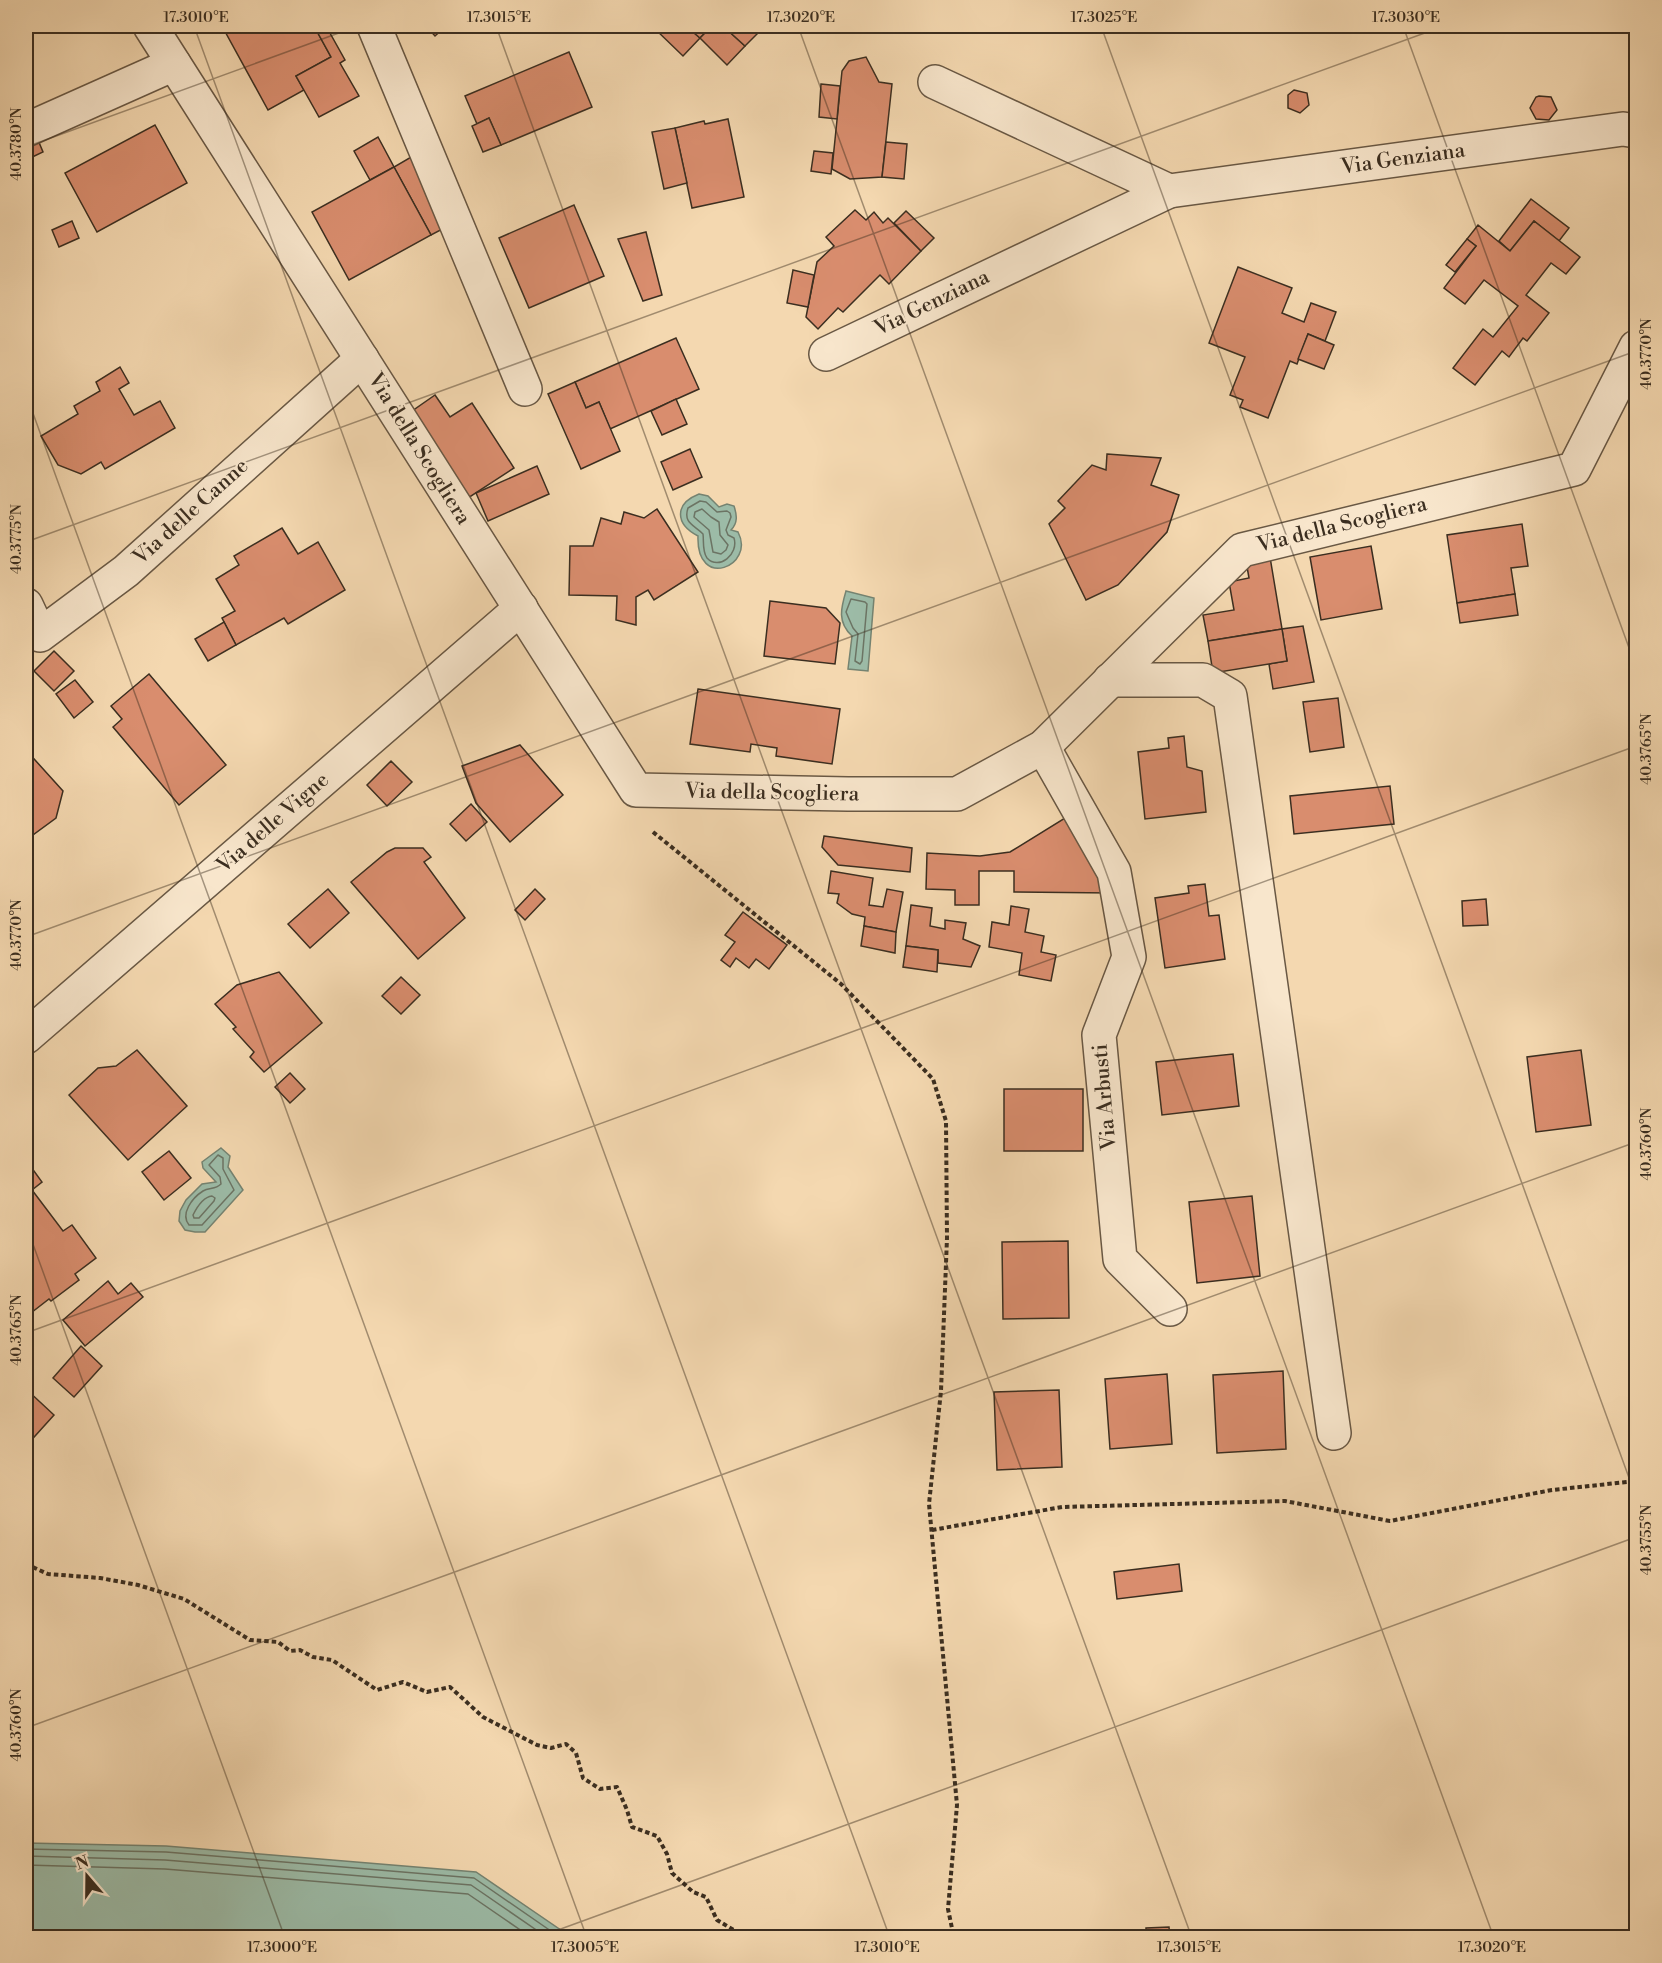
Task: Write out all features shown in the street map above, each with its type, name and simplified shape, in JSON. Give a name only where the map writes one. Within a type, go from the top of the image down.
[{"type":"street","name":"Via della Scogliera","points":[[150,26],[636,790],[957,794],[1043,747],[1242,550],[1574,469],[1636,347]]},
{"type":"street","points":[[374,26],[525,389]]},
{"type":"street","points":[[26,130],[174,64]]},
{"type":"street","points":[[935,82],[1169,191]]},
{"type":"street","name":"Via Genziana","points":[[826,354],[1169,191],[1623,129],[1636,131]]},
{"type":"street","name":"Via delle Canne","points":[[26,604],[40,635],[126,571],[362,359]]},
{"type":"street","name":"Via delle Vigne","points":[[26,1037],[521,608]]},
{"type":"street","points":[[1110,680],[1203,680],[1230,696],[1335,1433]]},
{"type":"street","name":"Via Arbusti","points":[[1043,747],[1114,872],[1129,957],[1099,1035],[1120,1259],[1170,1309]]},
{"type":"path","points":[[636,790],[650,830],[841,984],[933,1079],[946,1121],[947,1238],[941,1391],[929,1504],[957,1805],[948,1909],[954,1938]]},
{"type":"path","points":[[932,1530],[1062,1507],[1285,1501],[1390,1521],[1552,1490],[1636,1481]]},
{"type":"path","points":[[26,1564],[48,1574],[100,1578],[138,1585],[184,1599],[250,1640],[278,1642],[290,1651],[300,1650],[313,1657],[332,1660],[377,1689],[403,1682],[427,1692],[450,1688],[483,1717],[537,1745],[551,1748],[566,1744],[576,1753],[583,1778],[600,1789],[617,1787],[632,1827],[657,1836],[672,1873],[693,1892],[706,1897],[717,1920],[742,1935],[752,1938]]},
{"type":"water","points":[[699,494],[708,496],[719,507],[727,504],[734,506],[736,519],[731,530],[738,532],[741,544],[739,555],[733,563],[724,567],[715,568],[706,563],[700,553],[698,536],[685,526],[682,520],[680,514],[685,503]]},
{"type":"water","points":[[846,591],[874,598],[868,671],[848,669],[852,636],[842,620]]},
{"type":"water","points":[[221,1148],[230,1156],[228,1167],[243,1190],[205,1232],[185,1230],[179,1221],[180,1211],[186,1200],[202,1184],[216,1182],[203,1168],[202,1162]]},
{"type":"water","points":[[26,1843],[166,1846],[476,1872],[571,1937],[26,1937]]},
{"type":"building","points":[[222,26],[314,26],[331,57],[296,76],[304,90],[268,110]]},
{"type":"building","points":[[314,26],[326,26],[345,60],[340,63],[359,96],[319,117],[296,76],[331,57]]},
{"type":"building","points":[[426,26],[446,26],[435,36]]},
{"type":"building","points":[[654,26],[686,26],[700,38],[683,56]]},
{"type":"building","points":[[686,26],[712,26],[700,38]]},
{"type":"building","points":[[712,26],[723,26],[745,46],[727,65],[700,38]]},
{"type":"building","points":[[723,26],[765,26],[745,46]]},
{"type":"building","points":[[569,52],[592,107],[501,145],[489,118],[477,124],[465,96]]},
{"type":"building","points":[[866,57],[879,82],[892,84],[882,177],[850,179],[832,169],[842,71],[849,61]]},
{"type":"building","points":[[821,84],[840,86],[837,119],[819,117]]},
{"type":"building","points":[[1294,90],[1307,93],[1309,105],[1300,113],[1288,108],[1288,95]]},
{"type":"building","points":[[1539,96],[1551,97],[1557,110],[1549,120],[1536,119],[1530,108]]},
{"type":"building","points":[[489,118],[501,145],[483,152],[472,126]]},
{"type":"building","points":[[728,119],[744,197],[692,208],[675,128],[704,121],[705,124]]},
{"type":"building","points":[[155,125],[187,183],[97,232],[65,173]]},
{"type":"building","points":[[675,128],[687,183],[664,189],[652,132]]},
{"type":"building","points":[[378,137],[394,167],[370,180],[354,151]]},
{"type":"building","points":[[38,140],[43,152],[26,160],[26,146]]},
{"type":"building","points":[[886,142],[907,144],[904,179],[882,177]]},
{"type":"building","points":[[814,151],[833,153],[831,174],[811,171]]},
{"type":"building","points":[[418,153],[456,222],[431,235],[394,167]]},
{"type":"building","points":[[394,167],[431,235],[349,280],[312,212]]},
{"type":"building","points":[[1531,199],[1569,228],[1559,241],[1534,221],[1510,251],[1499,241]]},
{"type":"building","points":[[574,205],[604,276],[529,308],[499,238]]},
{"type":"building","points":[[855,210],[866,220],[874,212],[883,223],[888,218],[921,251],[889,284],[880,275],[843,312],[838,308],[818,329],[806,317],[817,262],[834,246],[826,237]]},
{"type":"building","points":[[906,211],[934,238],[921,251],[894,223]]},
{"type":"building","points":[[72,221],[79,238],[59,247],[52,230]]},
{"type":"building","points":[[1534,221],[1580,257],[1566,274],[1551,263],[1526,295],[1549,313],[1527,341],[1523,338],[1509,357],[1502,351],[1475,385],[1453,368],[1483,329],[1493,337],[1518,306],[1484,280],[1465,304],[1444,288],[1476,246],[1467,239],[1478,225],[1510,251]]},
{"type":"building","points":[[646,232],[662,295],[643,301],[618,239]]},
{"type":"building","points":[[1467,239],[1476,246],[1455,272],[1446,265]]},
{"type":"building","points":[[1238,267],[1292,288],[1282,313],[1304,322],[1311,303],[1336,312],[1325,341],[1308,334],[1297,364],[1290,361],[1268,418],[1240,407],[1243,400],[1230,395],[1245,357],[1209,343]]},
{"type":"building","points":[[793,270],[814,275],[808,307],[787,303]]},
{"type":"building","points":[[1308,334],[1334,345],[1324,369],[1298,359]]},
{"type":"building","points":[[676,338],[699,389],[610,429],[599,402],[586,408],[575,382]]},
{"type":"building","points":[[120,367],[129,383],[119,389],[134,415],[160,401],[175,428],[105,469],[101,462],[81,474],[58,465],[41,436],[78,414],[74,406],[100,391],[96,382]]},
{"type":"building","points":[[575,382],[586,408],[599,402],[620,451],[581,469],[548,394]]},
{"type":"building","points":[[435,395],[450,417],[472,403],[514,468],[465,500],[405,416]]},
{"type":"building","points":[[676,399],[687,424],[662,435],[651,411]]},
{"type":"building","points":[[690,449],[702,477],[673,490],[661,462]]},
{"type":"building","points":[[1107,454],[1161,458],[1151,485],[1179,495],[1167,532],[1118,585],[1086,600],[1049,524],[1065,508],[1058,501],[1092,465],[1106,470]]},
{"type":"building","points":[[537,466],[549,494],[488,521],[476,493]]},
{"type":"building","points":[[657,509],[698,572],[654,600],[648,590],[636,597],[636,625],[616,620],[617,596],[569,595],[570,546],[593,546],[601,518],[621,524],[624,512],[644,518]]},
{"type":"building","points":[[1522,524],[1528,566],[1511,568],[1515,594],[1457,603],[1447,535]]},
{"type":"building","points":[[282,528],[298,554],[318,542],[345,590],[288,624],[284,618],[236,645],[222,618],[235,611],[216,579],[239,565],[234,556]]},
{"type":"building","points":[[1371,546],[1382,609],[1321,620],[1310,557]]},
{"type":"building","points":[[1270,557],[1282,629],[1208,641],[1203,615],[1234,610],[1229,582],[1249,578],[1246,561]]},
{"type":"building","points":[[1515,594],[1518,615],[1460,623],[1457,603]]},
{"type":"building","points":[[770,601],[826,608],[840,623],[835,664],[764,656]]},
{"type":"building","points":[[224,622],[236,645],[208,661],[195,639]]},
{"type":"building","points":[[1303,626],[1314,682],[1273,689],[1269,664],[1287,661],[1282,629]]},
{"type":"building","points":[[1282,629],[1287,661],[1213,673],[1208,641]]},
{"type":"building","points":[[54,651],[74,671],[54,691],[34,671]]},
{"type":"building","points":[[149,674],[226,765],[179,805],[113,727],[122,719],[111,706]]},
{"type":"building","points":[[75,680],[93,702],[74,718],[56,694]]},
{"type":"building","points":[[698,689],[840,709],[832,764],[776,756],[777,748],[751,744],[750,752],[690,744]]},
{"type":"building","points":[[1338,698],[1344,747],[1310,752],[1303,702]]},
{"type":"building","points":[[1184,736],[1187,767],[1202,771],[1206,812],[1145,819],[1138,752],[1169,748],[1168,738]]},
{"type":"building","points":[[520,745],[563,795],[510,842],[476,803],[462,766]]},
{"type":"building","points":[[26,750],[63,791],[56,818],[26,840]]},
{"type":"building","points":[[391,761],[412,782],[387,806],[367,785]]},
{"type":"building","points":[[1390,786],[1394,824],[1294,834],[1290,796]]},
{"type":"building","points":[[471,804],[487,822],[466,841],[450,824]]},
{"type":"building","points":[[1065,818],[1112,893],[1014,892],[1014,871],[979,871],[979,905],[955,905],[955,890],[926,889],[927,853],[980,856],[1010,852]]},
{"type":"building","points":[[824,836],[912,848],[910,872],[838,865],[822,847]]},
{"type":"building","points":[[395,848],[423,848],[431,857],[424,862],[465,918],[418,959],[351,882]]},
{"type":"building","points":[[831,871],[873,878],[869,905],[883,907],[887,889],[903,892],[896,932],[864,926],[865,917],[852,914],[837,903],[839,894],[828,893]]},
{"type":"building","points":[[1205,884],[1209,916],[1219,915],[1225,959],[1165,968],[1155,898],[1189,893],[1188,886]]},
{"type":"building","points":[[328,889],[349,913],[310,948],[288,924]]},
{"type":"building","points":[[535,889],[545,899],[525,920],[515,910]]},
{"type":"building","points":[[1486,899],[1488,925],[1463,926],[1462,901]]},
{"type":"building","points":[[911,905],[932,908],[930,926],[945,929],[945,920],[966,923],[963,939],[980,946],[971,967],[938,963],[938,950],[906,946]]},
{"type":"building","points":[[1011,906],[1029,909],[1025,932],[1044,936],[1041,952],[1056,955],[1051,981],[1019,975],[1022,953],[989,947],[992,922],[1009,925]]},
{"type":"building","points":[[743,912],[787,945],[769,969],[756,959],[749,968],[736,958],[730,967],[721,960],[735,942],[725,935]]},
{"type":"building","points":[[864,926],[896,932],[895,953],[861,946]]},
{"type":"building","points":[[906,946],[938,950],[937,972],[903,967]]},
{"type":"building","points":[[279,972],[322,1023],[264,1072],[250,1057],[254,1052],[233,1029],[236,1027],[215,1004],[237,985]]},
{"type":"building","points":[[401,977],[420,995],[401,1014],[382,996]]},
{"type":"building","points":[[137,1050],[187,1106],[128,1160],[69,1095],[98,1068],[116,1066]]},
{"type":"building","points":[[1581,1050],[1591,1125],[1536,1132],[1527,1057]]},
{"type":"building","points":[[1233,1054],[1239,1106],[1162,1115],[1156,1062]]},
{"type":"building","points":[[290,1073],[305,1089],[290,1103],[275,1087]]},
{"type":"building","points":[[1004,1089],[1083,1089],[1083,1151],[1004,1151]]},
{"type":"building","points":[[169,1151],[191,1178],[164,1200],[142,1172]]},
{"type":"building","points":[[26,1160],[42,1182],[32,1190],[26,1182]]},
{"type":"building","points":[[26,1182],[63,1231],[72,1225],[96,1258],[75,1274],[79,1280],[27,1316]]},
{"type":"building","points":[[1252,1196],[1260,1276],[1197,1283],[1189,1202]]},
{"type":"building","points":[[1068,1241],[1069,1318],[1003,1319],[1002,1242]]},
{"type":"building","points":[[108,1281],[118,1294],[131,1283],[143,1297],[85,1346],[63,1320]]},
{"type":"building","points":[[81,1346],[102,1366],[74,1397],[53,1378]]},
{"type":"building","points":[[1283,1371],[1286,1449],[1217,1453],[1213,1375]]},
{"type":"building","points":[[1167,1374],[1172,1444],[1110,1449],[1105,1379]]},
{"type":"building","points":[[26,1389],[54,1415],[26,1446]]},
{"type":"building","points":[[1059,1390],[1062,1467],[997,1470],[994,1392]]},
{"type":"building","points":[[1179,1564],[1182,1591],[1117,1599],[1114,1572]]},
{"type":"building","points":[[1169,1927],[1170,1938],[1146,1938],[1146,1928]]}]
